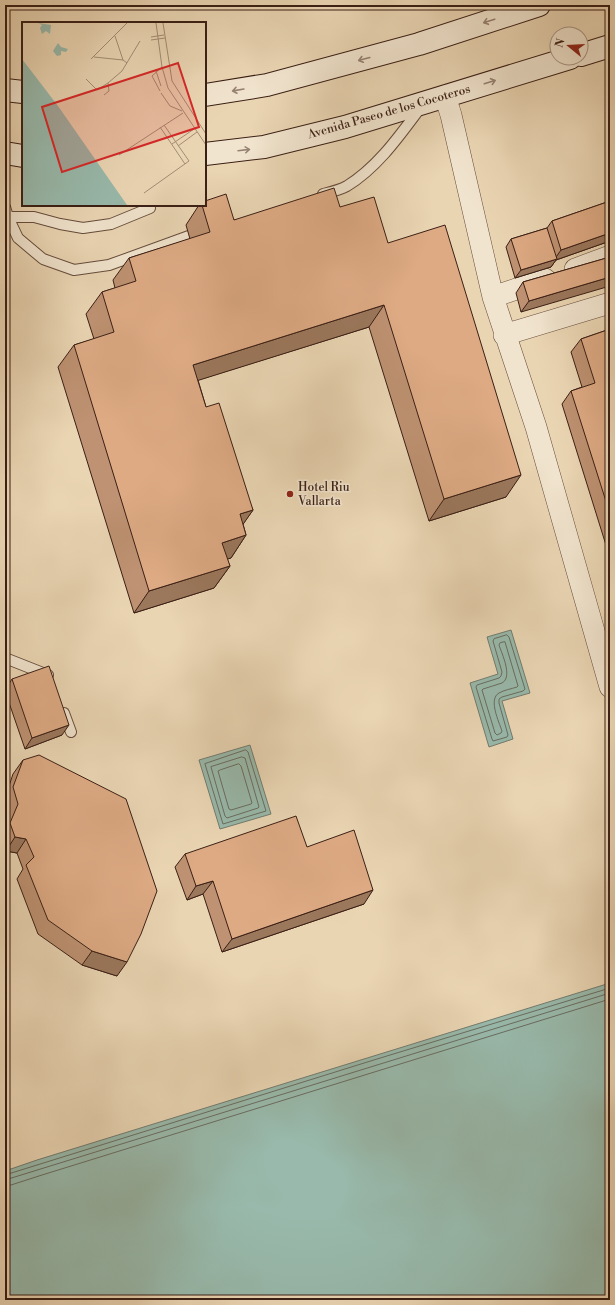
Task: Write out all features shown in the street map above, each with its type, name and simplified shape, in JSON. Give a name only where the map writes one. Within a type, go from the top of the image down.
[{"type":"main road","points":[[206,95],[282,81],[419,44],[539,5]]},
{"type":"main road","points":[[589,53],[610,46]]},
{"type":"main road","name":"Avenida Paseo de los Cocoteros","points":[[206,154],[264,147],[345,127],[549,64]]},
{"type":"main road","points":[[5,90],[22,92]]},
{"type":"main road","points":[[5,153],[22,156]]},
{"type":"street","points":[[445,96],[451,115],[493,297],[504,335],[536,427],[610,687]]},
{"type":"street","points":[[493,297],[610,256]]},
{"type":"street","points":[[504,335],[610,303]]},
{"type":"lane","points":[[317,196],[346,187],[371,168],[401,134],[424,103]]},
{"type":"lane","points":[[5,207],[18,238],[43,259],[74,270],[109,265],[189,236]]},
{"type":"lane","points":[[8,217],[34,217],[83,228],[111,224],[150,208]]},
{"type":"lane","points":[[5,658],[51,677],[54,684]]},
{"type":"lane","points":[[61,704],[71,732]]},
{"type":"water","points":[[511,630],[530,693],[502,701],[513,739],[489,747],[470,683],[498,674],[487,637]]},
{"type":"water","points":[[250,745],[271,814],[220,829],[199,760]]},
{"type":"water","points":[[610,983],[610,1300],[5,1300],[5,1171]]},
{"type":"building","points":[[334,188],[340,207],[374,197],[388,243],[445,225],[521,475],[444,499],[384,305],[193,365],[206,407],[219,403],[253,510],[240,514],[246,535],[222,543],[230,566],[149,591],[74,345],[114,332],[102,292],[136,281],[129,258],[210,232],[202,206],[206,206],[206,201],[226,194],[234,220]]},
{"type":"building","points":[[610,201],[610,233],[561,250],[552,221]]},
{"type":"building","points":[[547,228],[557,259],[521,270],[511,239]]},
{"type":"building","points":[[610,257],[610,277],[529,301],[523,282]]},
{"type":"building","points":[[610,329],[610,514],[571,391],[595,383],[581,339]]},
{"type":"building","points":[[49,666],[69,725],[32,738],[12,679]]},
{"type":"building","points":[[39,755],[126,799],[157,891],[141,934],[127,962],[92,951],[48,920],[26,865],[34,857],[26,839],[15,837],[10,823],[18,804],[13,787],[23,760]]},
{"type":"building","points":[[296,816],[307,847],[354,830],[373,890],[232,939],[213,881],[196,886],[185,854]]},
{"type":"place","name":"Hotel Riu Vallarta","points":[[290,494]]}]
